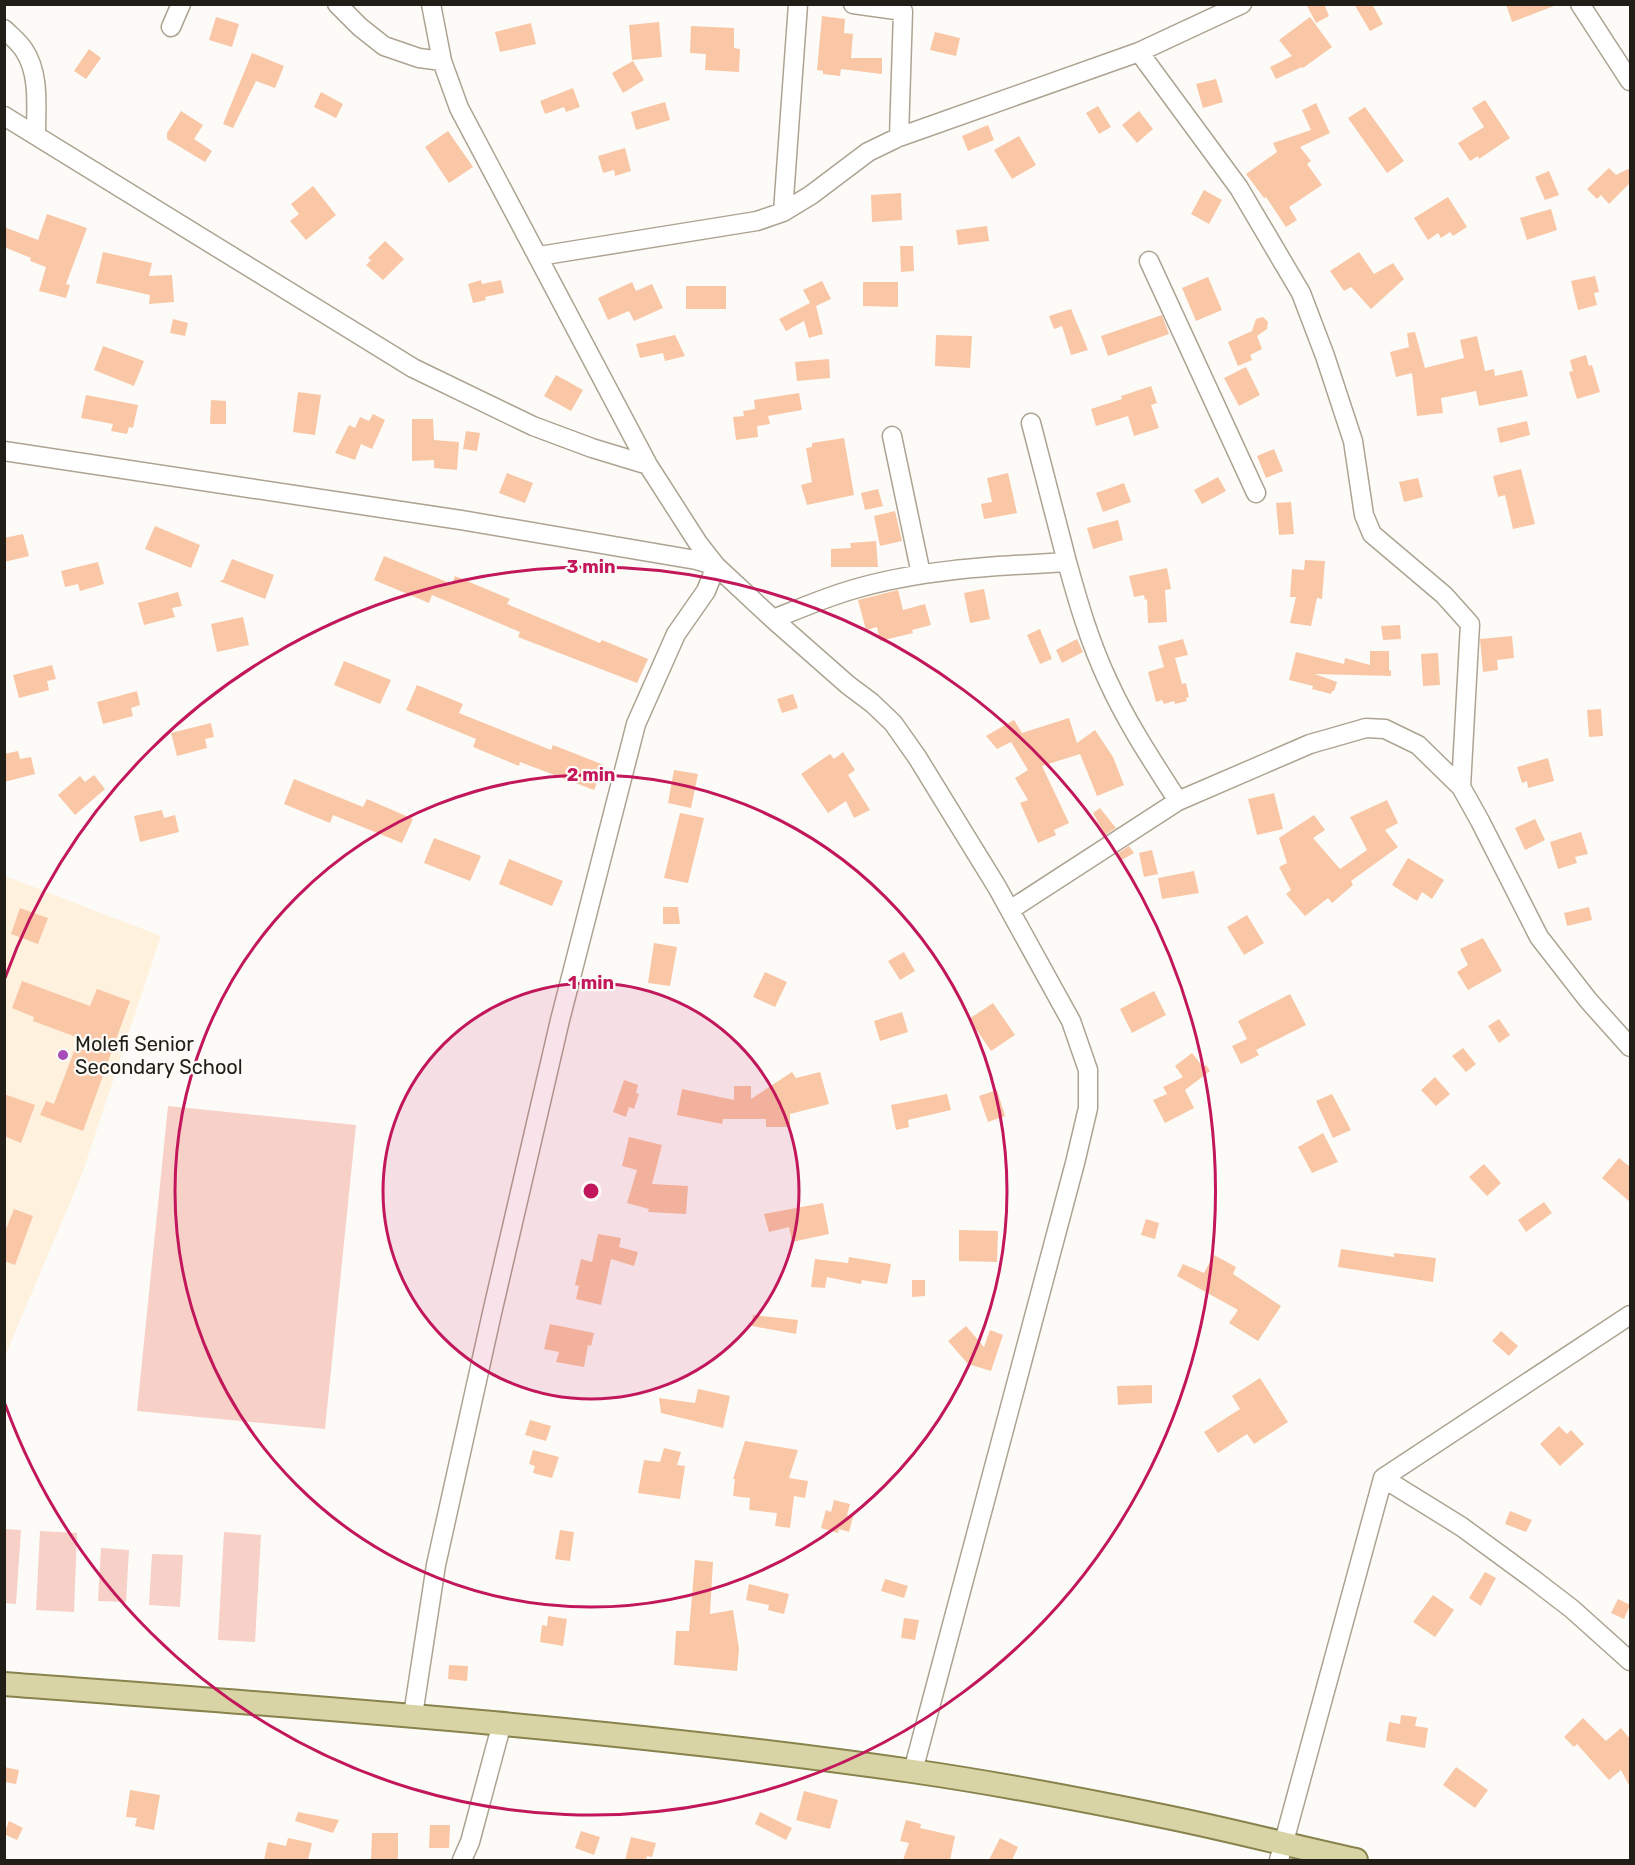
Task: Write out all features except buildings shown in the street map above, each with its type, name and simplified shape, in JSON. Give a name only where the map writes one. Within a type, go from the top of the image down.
[{"type":"main road","points":[[4,1684],[502,1723],[646,1737],[913,1772],[1164,1816],[1282,1853],[1356,1860]]},
{"type":"street","points":[[171,27],[181,4]]},
{"type":"street","points":[[337,4],[360,27],[384,46],[419,58],[442,61]]},
{"type":"street","points":[[431,4],[442,61],[459,108],[648,465],[698,543],[716,566],[773,619],[893,723],[917,757],[1010,910],[1071,1022],[1088,1070],[1088,1108],[1020,1374],[913,1772]]},
{"type":"street","points":[[783,212],[798,4]]},
{"type":"street","points":[[853,4],[903,8],[898,137]]},
{"type":"street","points":[[539,256],[757,221],[783,212],[811,195],[868,152],[898,137],[1139,52],[1242,4]]},
{"type":"street","points":[[1580,4],[1630,81]]},
{"type":"street","points":[[4,29],[24,50],[32,66],[35,80],[36,134]]},
{"type":"street","points":[[1139,52],[1239,188],[1301,293],[1326,356],[1353,441],[1364,515],[1372,534],[1444,595],[1470,624],[1461,787]]},
{"type":"street","points":[[4,116],[413,368],[533,426],[592,448],[648,465]]},
{"type":"street","points":[[1149,261],[1256,493]]},
{"type":"street","points":[[1031,423],[1077,596],[1107,681],[1124,714],[1178,801]]},
{"type":"street","points":[[892,436],[921,574]]},
{"type":"street","points":[[4,451],[461,520],[696,560],[716,566]]},
{"type":"street","points":[[773,619],[853,589],[921,574],[984,567],[1067,562]]},
{"type":"street","points":[[413,1716],[436,1565],[492,1313],[560,1020],[636,724],[676,634],[706,591],[716,566]]},
{"type":"street","points":[[1010,910],[1178,801],[1311,744],[1366,728],[1385,729],[1418,745],[1461,787],[1539,937],[1588,1000],[1630,1047]]},
{"type":"street","points":[[1282,1853],[1383,1478],[1630,1315]]},
{"type":"street","points":[[1383,1478],[1462,1527],[1533,1579],[1572,1609],[1630,1661]]},
{"type":"street","points":[[462,1860],[470,1842],[502,1723]]},
{"type":"shaded area","name":"Molefi Senior Secondary School","points":[[5,876],[161,936],[82,1174],[5,1356]]},
{"type":"shaded area","points":[[168,1106],[356,1125],[325,1429],[137,1411]]},
{"type":"shaded area","points":[[5,1529],[21,1530],[16,1604],[5,1603]]},
{"type":"shaded area","points":[[40,1531],[77,1533],[74,1612],[36,1610]]},
{"type":"shaded area","points":[[224,1532],[261,1535],[255,1642],[218,1640]]},
{"type":"shaded area","points":[[101,1548],[129,1550],[126,1602],[98,1601]]},
{"type":"shaded area","points":[[152,1554],[183,1555],[180,1607],[149,1605]]},
{"type":"place","name":"Molefi Senior Secondary School","points":[[63,1055]]}]
